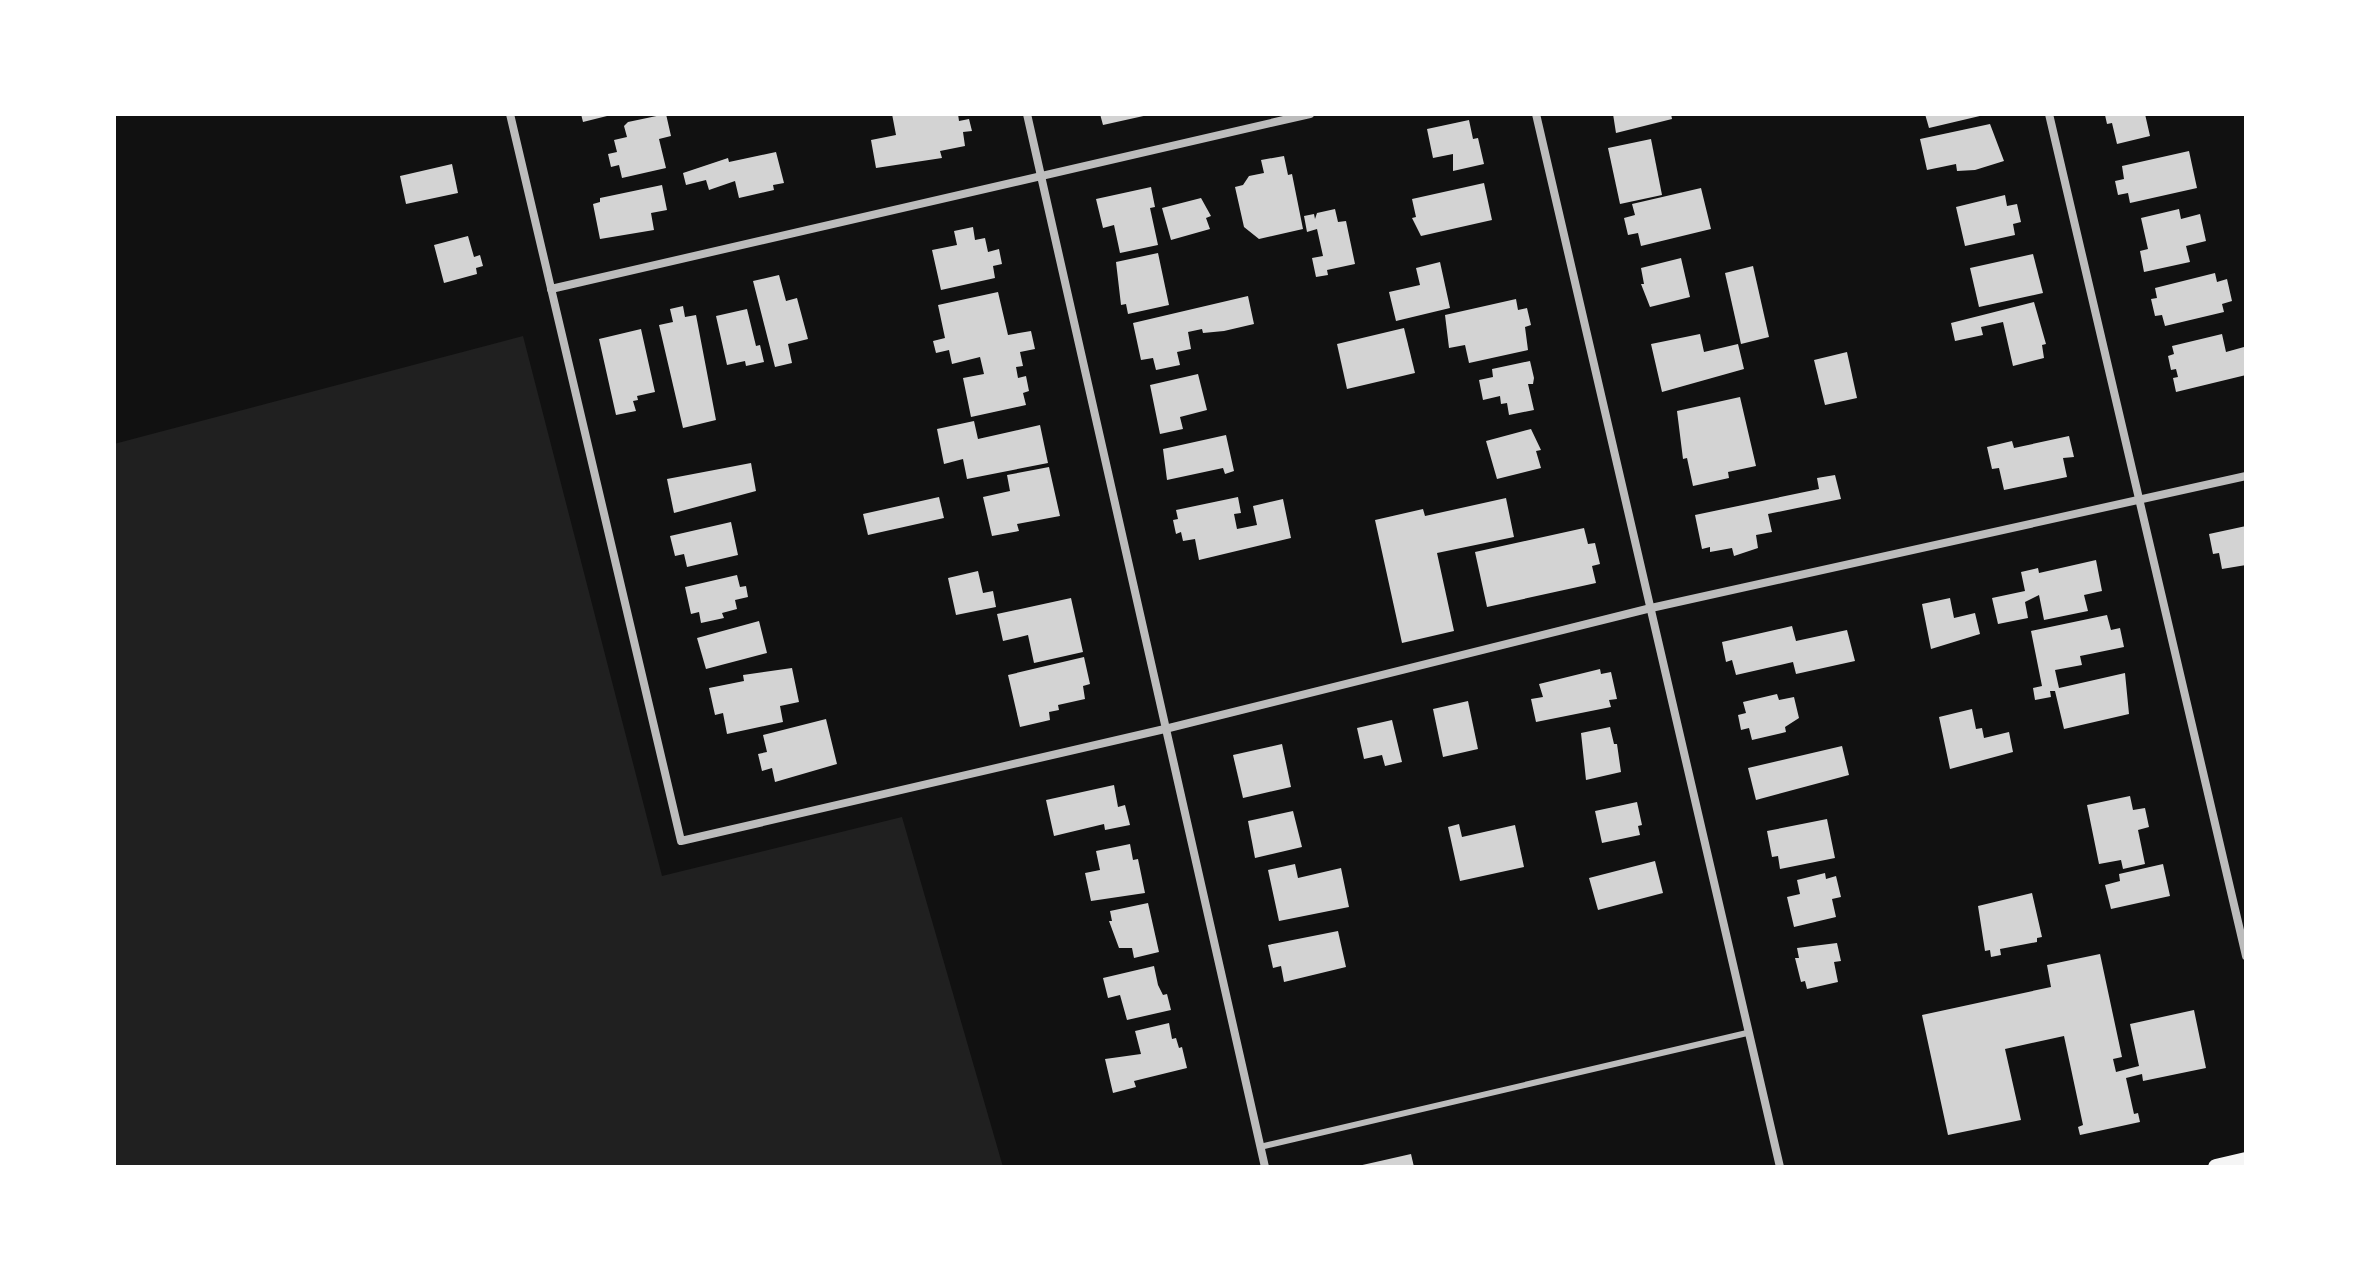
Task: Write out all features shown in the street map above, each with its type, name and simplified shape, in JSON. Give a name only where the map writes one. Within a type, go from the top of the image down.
[{"type":"main road","points":[[2216,1167],[2246,1160]]},
{"type":"street","points":[[510,114],[681,841],[1169,728],[1651,608],[2246,476]]},
{"type":"street","points":[[1027,114],[1169,728],[1265,1167]]},
{"type":"street","points":[[551,289],[1310,114]]},
{"type":"street","points":[[1536,114],[1780,1167]]},
{"type":"street","points":[[2049,114],[2246,956]]},
{"type":"lane","points":[[1260,1147],[1747,1033]]},
{"type":"shaded area","points":[[523,336],[662,876],[902,817],[1003,1167],[114,1167],[114,444]]},
{"type":"building","points":[[581,114],[611,114],[611,115],[583,122]]},
{"type":"building","points":[[666,114],[671,136],[659,139],[666,168],[622,178],[619,165],[611,167],[608,154],[617,152],[614,140],[627,137],[624,126],[628,122]]},
{"type":"building","points":[[892,114],[958,114],[959,121],[969,119],[972,131],[963,132],[965,146],[940,151],[942,158],[876,168],[871,140],[896,135]]},
{"type":"building","points":[[1100,114],[1148,114],[1148,115],[1103,125]]},
{"type":"building","points":[[1613,114],[1671,114],[1672,119],[1616,133]]},
{"type":"building","points":[[1925,114],[1984,114],[1984,115],[1929,128]]},
{"type":"building","points":[[2145,114],[2150,136],[2117,144],[2112,123],[2107,124],[2105,115]]},
{"type":"building","points":[[1469,120],[1473,139],[1478,138],[1484,164],[1453,171],[1453,154],[1433,158],[1427,129]]},
{"type":"building","points":[[1990,124],[2004,161],[1975,170],[1957,171],[1956,164],[1927,170],[1920,139]]},
{"type":"building","points":[[1651,139],[1662,195],[1620,204],[1608,148]]},
{"type":"building","points":[[2189,151],[2197,188],[2130,203],[2128,193],[2118,195],[2115,181],[2124,179],[2122,166]]},
{"type":"building","points":[[776,152],[784,183],[773,185],[774,190],[739,198],[735,181],[709,190],[706,180],[686,185],[683,173],[728,158],[729,162]]},
{"type":"building","points":[[1284,156],[1288,175],[1292,174],[1303,229],[1259,239],[1244,227],[1235,187],[1243,185],[1249,176],[1264,173],[1261,160]]},
{"type":"building","points":[[452,164],[458,193],[406,204],[400,176]]},
{"type":"building","points":[[1484,183],[1492,220],[1421,236],[1412,218],[1416,217],[1412,199]]},
{"type":"building","points":[[662,185],[667,210],[651,213],[654,230],[600,239],[593,204],[600,202],[600,198]]},
{"type":"building","points":[[1151,187],[1155,207],[1150,208],[1158,245],[1120,253],[1114,225],[1103,228],[1096,199]]},
{"type":"building","points":[[1701,188],[1711,229],[1641,246],[1638,233],[1628,235],[1624,218],[1635,215],[1632,204]]},
{"type":"building","points":[[2005,195],[2007,206],[2017,204],[2021,222],[2013,224],[2015,235],[1965,246],[1956,207]]},
{"type":"building","points":[[1201,198],[1211,216],[1206,218],[1210,229],[1171,240],[1162,208]]},
{"type":"building","points":[[1335,209],[1338,222],[1346,221],[1355,264],[1327,270],[1328,275],[1316,277],[1312,258],[1323,256],[1317,229],[1307,232],[1304,216],[1314,214],[1315,219],[1317,213]]},
{"type":"building","points":[[2179,209],[2181,219],[2200,214],[2206,241],[2186,246],[2190,262],[2144,272],[2140,251],[2148,249],[2141,218]]},
{"type":"building","points":[[973,227],[975,240],[985,238],[988,252],[999,249],[1002,264],[993,266],[995,278],[941,290],[932,250],[957,245],[954,231]]},
{"type":"building","points":[[468,236],[474,257],[480,255],[483,266],[476,268],[477,274],[444,283],[434,245]]},
{"type":"building","points":[[1158,253],[1169,305],[1128,314],[1126,304],[1121,305],[1116,262]]},
{"type":"building","points":[[2033,254],[2043,293],[1979,307],[1970,268]]},
{"type":"building","points":[[1681,258],[1690,297],[1650,307],[1641,284],[1644,284],[1641,268]]},
{"type":"building","points":[[1440,262],[1450,308],[1396,321],[1389,292],[1420,285],[1416,268]]},
{"type":"building","points":[[1753,266],[1769,337],[1741,344],[1725,273]]},
{"type":"building","points":[[2215,273],[2217,282],[2227,279],[2232,301],[2222,304],[2224,312],[2165,326],[2162,315],[2155,316],[2151,299],[2157,298],[2155,288]]},
{"type":"building","points":[[779,275],[786,301],[797,298],[808,339],[788,344],[792,363],[775,367],[753,281]]},
{"type":"building","points":[[998,292],[1008,335],[1031,331],[1035,349],[1020,352],[1023,366],[1016,367],[1018,378],[1026,376],[1029,391],[1023,393],[1026,405],[971,417],[963,378],[984,374],[980,357],[952,364],[949,350],[936,353],[933,341],[945,338],[938,305]]},
{"type":"building","points":[[1248,296],[1254,324],[1224,331],[1203,333],[1202,329],[1188,332],[1191,349],[1177,352],[1180,365],[1156,370],[1153,358],[1141,360],[1133,323]]},
{"type":"building","points":[[1516,299],[1518,310],[1527,308],[1531,325],[1525,327],[1528,350],[1469,363],[1465,345],[1449,348],[1445,315]]},
{"type":"building","points":[[2034,302],[2046,344],[2042,345],[2044,358],[2013,366],[2003,322],[1981,327],[1983,335],[1955,341],[1951,323]]},
{"type":"building","points":[[683,306],[685,317],[696,315],[716,420],[683,428],[659,325],[673,322],[670,309]]},
{"type":"building","points":[[747,309],[756,346],[760,345],[764,362],[746,366],[745,361],[727,365],[716,316]]},
{"type":"building","points":[[1404,328],[1415,373],[1347,389],[1337,344]]},
{"type":"building","points":[[641,329],[655,392],[637,396],[638,400],[633,401],[636,411],[616,415],[599,339]]},
{"type":"building","points":[[1700,334],[1704,352],[1738,344],[1744,369],[1662,392],[1651,344]]},
{"type":"building","points":[[2222,334],[2226,352],[2244,347],[2246,375],[2176,392],[2173,378],[2178,377],[2176,369],[2171,370],[2168,356],[2174,354],[2172,346]]},
{"type":"building","points":[[1847,352],[1857,398],[1825,405],[1814,360]]},
{"type":"building","points":[[1530,361],[1534,378],[1533,384],[1528,384],[1534,410],[1509,415],[1507,403],[1501,404],[1500,396],[1483,400],[1479,380],[1493,377],[1492,369]]},
{"type":"building","points":[[1198,374],[1207,410],[1180,417],[1183,429],[1160,434],[1150,385]]},
{"type":"building","points":[[1740,397],[1756,466],[1728,472],[1729,478],[1693,486],[1687,458],[1683,459],[1677,411]]},
{"type":"building","points":[[974,421],[978,439],[1040,425],[1048,463],[967,479],[963,459],[944,464],[937,429]]},
{"type":"building","points":[[1531,429],[1541,450],[1536,451],[1541,468],[1497,479],[1486,441]]},
{"type":"building","points":[[1226,435],[1234,471],[1225,474],[1223,468],[1167,480],[1163,449]]},
{"type":"building","points":[[2069,436],[2074,457],[2063,458],[2067,477],[2004,490],[1999,468],[1992,469],[1987,447],[2012,441],[2014,448]]},
{"type":"building","points":[[751,463],[756,491],[674,513],[667,479]]},
{"type":"building","points":[[1049,467],[1060,516],[1017,524],[1019,531],[992,536],[983,497],[1010,491],[1007,475]]},
{"type":"building","points":[[1835,475],[1841,499],[1768,514],[1772,532],[1756,535],[1758,548],[1734,556],[1732,548],[1710,552],[1710,547],[1702,549],[1695,515],[1819,489],[1817,478]]},
{"type":"building","points":[[939,497],[944,518],[868,535],[863,514]]},
{"type":"building","points":[[1238,497],[1241,513],[1234,514],[1237,529],[1257,525],[1253,506],[1283,499],[1291,538],[1199,560],[1195,539],[1183,541],[1181,532],[1176,534],[1173,520],[1178,519],[1176,510]]},
{"type":"building","points":[[1506,498],[1514,537],[1437,553],[1454,631],[1402,643],[1375,520],[1423,509],[1425,516]]},
{"type":"building","points":[[731,522],[738,555],[687,567],[684,554],[675,556],[670,536]]},
{"type":"building","points":[[2246,526],[2246,565],[2222,569],[2219,553],[2213,554],[2209,534]]},
{"type":"building","points":[[1584,528],[1588,544],[1595,543],[1600,564],[1592,566],[1596,583],[1487,607],[1475,552]]},
{"type":"building","points":[[2096,560],[2102,591],[2084,595],[2088,611],[2044,620],[2039,595],[2025,602],[2028,618],[1998,624],[1992,598],[2025,591],[2021,572],[2038,568],[2039,573]]},
{"type":"building","points":[[978,571],[983,593],[993,591],[996,607],[956,615],[948,578]]},
{"type":"building","points":[[737,575],[740,587],[746,586],[748,597],[735,600],[737,609],[722,613],[724,618],[701,623],[699,612],[691,614],[685,587]]},
{"type":"building","points":[[1071,598],[1083,652],[1034,663],[1028,635],[1003,641],[997,614]]},
{"type":"building","points":[[1950,598],[1954,618],[1975,613],[1980,634],[1931,649],[1922,604]]},
{"type":"building","points":[[2107,615],[2111,630],[2120,628],[2124,647],[2080,656],[2082,665],[2055,670],[2059,688],[2125,673],[2129,714],[2064,729],[2055,691],[2050,691],[2051,697],[2035,700],[2033,688],[2042,686],[2031,631]]},
{"type":"building","points":[[759,621],[767,653],[706,669],[697,638]]},
{"type":"building","points":[[1792,626],[1796,641],[1847,630],[1855,661],[1796,674],[1793,662],[1736,675],[1732,660],[1726,662],[1722,642]]},
{"type":"building","points":[[1084,657],[1090,684],[1083,686],[1085,699],[1058,705],[1059,710],[1049,712],[1050,720],[1020,727],[1008,675]]},
{"type":"building","points":[[792,668],[799,702],[780,706],[783,722],[727,734],[723,713],[715,715],[709,688],[744,681],[743,675]]},
{"type":"building","points":[[1600,669],[1601,674],[1611,672],[1617,699],[1609,700],[1611,707],[1536,722],[1531,699],[1543,697],[1539,684]]},
{"type":"building","points":[[1777,694],[1779,700],[1794,697],[1799,718],[1785,727],[1786,732],[1752,740],[1749,728],[1741,730],[1738,715],[1746,713],[1743,702]]},
{"type":"building","points":[[1468,701],[1478,749],[1443,757],[1433,709]]},
{"type":"building","points":[[1972,709],[1976,729],[1982,728],[1984,738],[2009,732],[2013,752],[1950,769],[1939,717]]},
{"type":"building","points":[[826,719],[837,764],[775,782],[772,768],[762,771],[758,754],[767,752],[763,735]]},
{"type":"building","points":[[1392,720],[1402,762],[1385,766],[1382,755],[1364,759],[1357,728]]},
{"type":"building","points":[[1610,727],[1614,744],[1617,744],[1621,772],[1586,780],[1581,733]]},
{"type":"building","points":[[1282,744],[1291,787],[1243,798],[1233,755]]},
{"type":"building","points":[[1842,746],[1849,775],[1756,800],[1748,768]]},
{"type":"building","points":[[1114,785],[1118,807],[1125,805],[1130,825],[1105,830],[1104,824],[1054,836],[1046,800]]},
{"type":"building","points":[[2130,796],[2133,810],[2145,808],[2149,827],[2138,830],[2145,864],[2123,869],[2121,860],[2099,864],[2087,805]]},
{"type":"building","points":[[1637,802],[1642,825],[1638,826],[1640,835],[1602,843],[1595,811]]},
{"type":"building","points":[[1293,811],[1302,847],[1255,858],[1248,821]]},
{"type":"building","points":[[1827,819],[1835,858],[1780,869],[1778,856],[1772,857],[1767,831]]},
{"type":"building","points":[[1459,824],[1462,837],[1515,825],[1524,867],[1460,881],[1448,827]]},
{"type":"building","points":[[1130,844],[1133,860],[1138,859],[1145,893],[1091,901],[1085,873],[1100,870],[1096,851]]},
{"type":"building","points":[[1655,861],[1663,893],[1598,910],[1589,878]]},
{"type":"building","points":[[1295,864],[1298,878],[1341,868],[1349,907],[1279,921],[1268,870]]},
{"type":"building","points":[[2163,864],[2170,896],[2111,909],[2105,885],[2120,881],[2119,874]]},
{"type":"building","points":[[1825,873],[1826,879],[1836,876],[1841,897],[1832,899],[1836,917],[1794,927],[1787,897],[1800,894],[1797,880]]},
{"type":"building","points":[[2032,893],[2042,937],[2037,938],[2037,942],[2000,949],[2001,955],[1991,957],[1990,950],[1985,951],[1978,906]]},
{"type":"building","points":[[1148,903],[1159,952],[1134,958],[1132,948],[1119,948],[1109,921],[1112,921],[1110,911]]},
{"type":"building","points":[[1338,931],[1346,967],[1284,982],[1281,966],[1273,968],[1268,945]]},
{"type":"building","points":[[1837,943],[1841,961],[1834,962],[1838,982],[1807,989],[1805,981],[1801,982],[1795,958],[1799,958],[1797,948]]},
{"type":"building","points":[[2100,954],[2122,1057],[2113,1059],[2116,1072],[2139,1066],[2130,1024],[2194,1010],[2206,1068],[2143,1081],[2142,1074],[2126,1078],[2134,1114],[2138,1113],[2140,1122],[2080,1135],[2078,1127],[2083,1125],[2064,1036],[2005,1049],[2021,1120],[1948,1135],[1922,1015],[2051,987],[2047,965]]},
{"type":"building","points":[[1154,966],[1158,985],[1163,995],[1167,994],[1171,1010],[1127,1020],[1120,995],[1108,998],[1103,978]]},
{"type":"building","points":[[1169,1023],[1172,1039],[1176,1038],[1179,1048],[1182,1047],[1187,1068],[1134,1081],[1136,1087],[1113,1093],[1105,1059],[1141,1054],[1135,1031]]},
{"type":"building","points":[[1411,1154],[1414,1167],[1358,1167],[1358,1166]]}]
